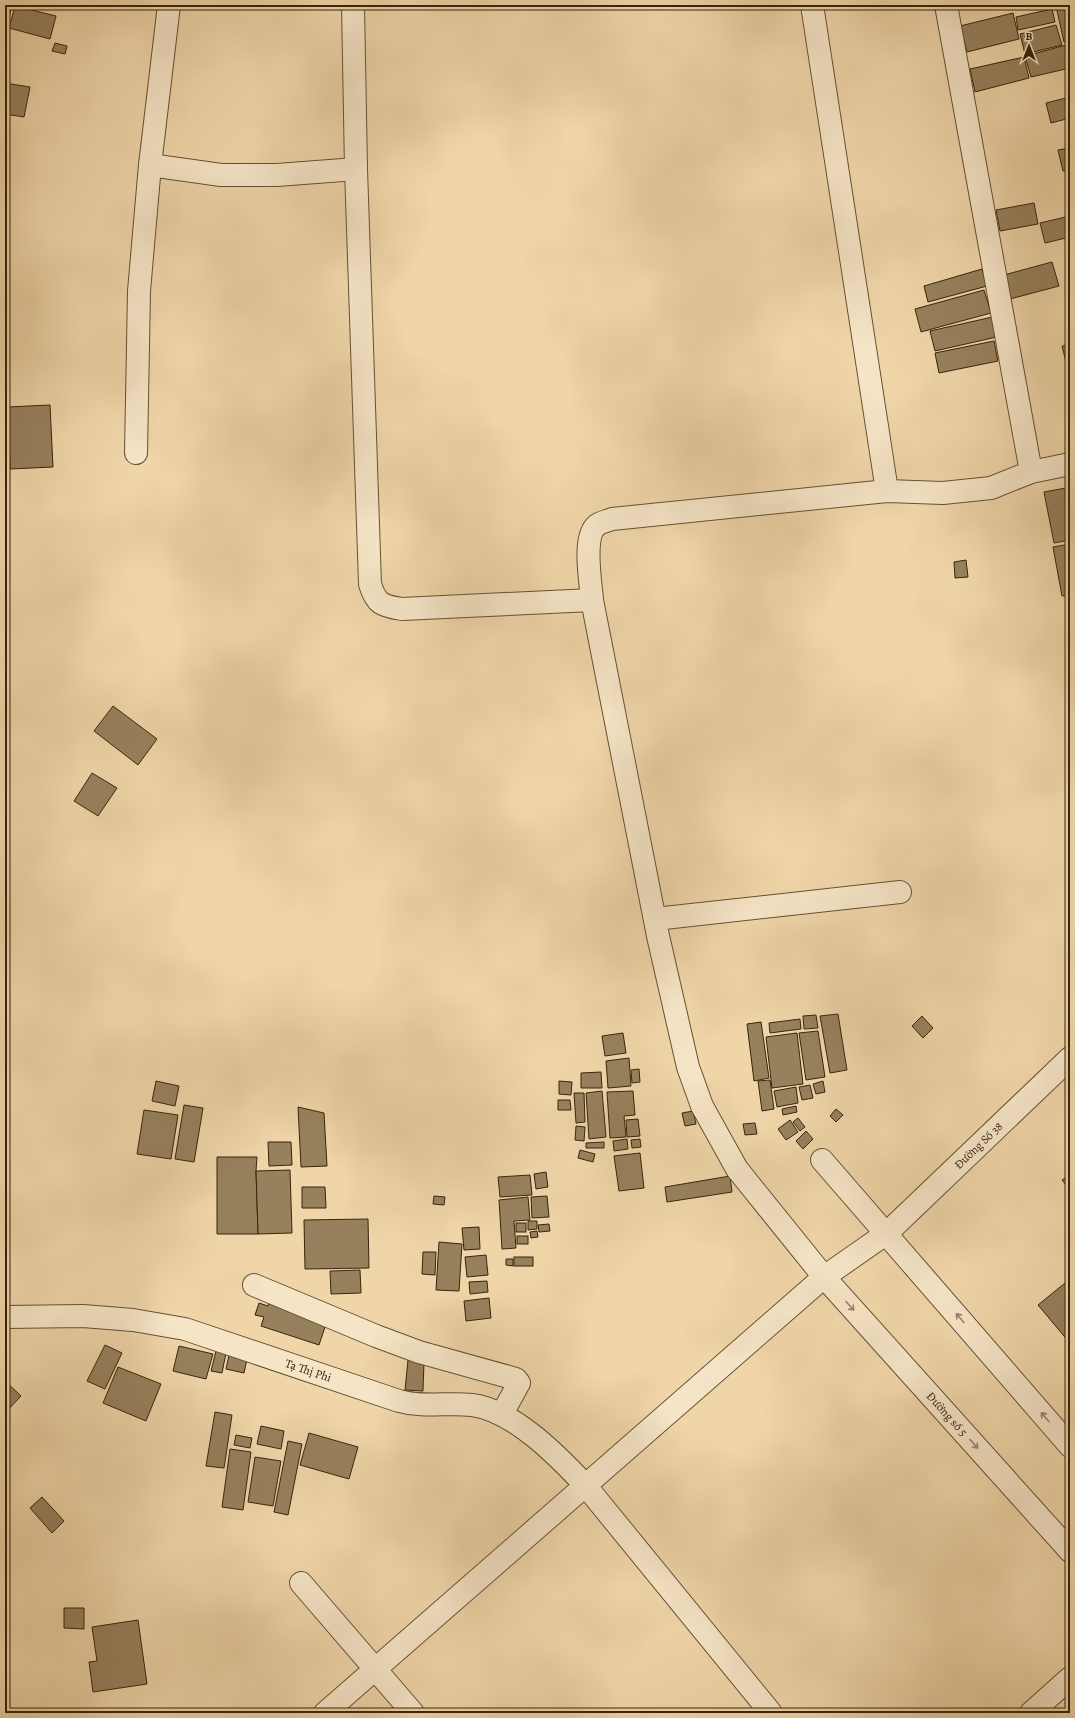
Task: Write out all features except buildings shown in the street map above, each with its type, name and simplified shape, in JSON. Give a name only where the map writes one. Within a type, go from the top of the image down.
[{"type":"street","points":[[136,453],[139,291],[150,165],[169,5]]},
{"type":"street","points":[[353,5],[356,169],[370,584],[374,597],[385,607],[402,609],[592,600]]},
{"type":"street","points":[[812,5],[887,490]]},
{"type":"street","points":[[946,5],[1031,472]]},
{"type":"street","points":[[150,165],[221,175],[277,175],[356,169]]},
{"type":"street","name":"Đường số 5","points":[[1070,464],[1031,472],[991,488],[943,493],[887,490],[612,519],[598,525],[590,536],[589,548],[592,600],[655,918],[688,1067],[702,1106],[737,1169],[824,1277],[1070,1551]]},
{"type":"street","points":[[655,918],[900,892]]},
{"type":"street","name":"Đường Số 38","points":[[325,1713],[824,1277],[887,1233],[1070,1058]]},
{"type":"street","points":[[822,1160],[887,1233],[1070,1446]]},
{"type":"street","points":[[254,1285],[376,1336],[419,1352],[516,1379],[519,1383],[502,1414]]},
{"type":"street","name":"Tạ Thị Phi","points":[[5,1317],[83,1316],[133,1320],[185,1329],[399,1402],[414,1405],[471,1405],[488,1408],[502,1414],[562,1460],[771,1713]]},
{"type":"street","points":[[301,1583],[413,1713]]},
{"type":"street","points":[[1031,1713],[1070,1678]]}]
